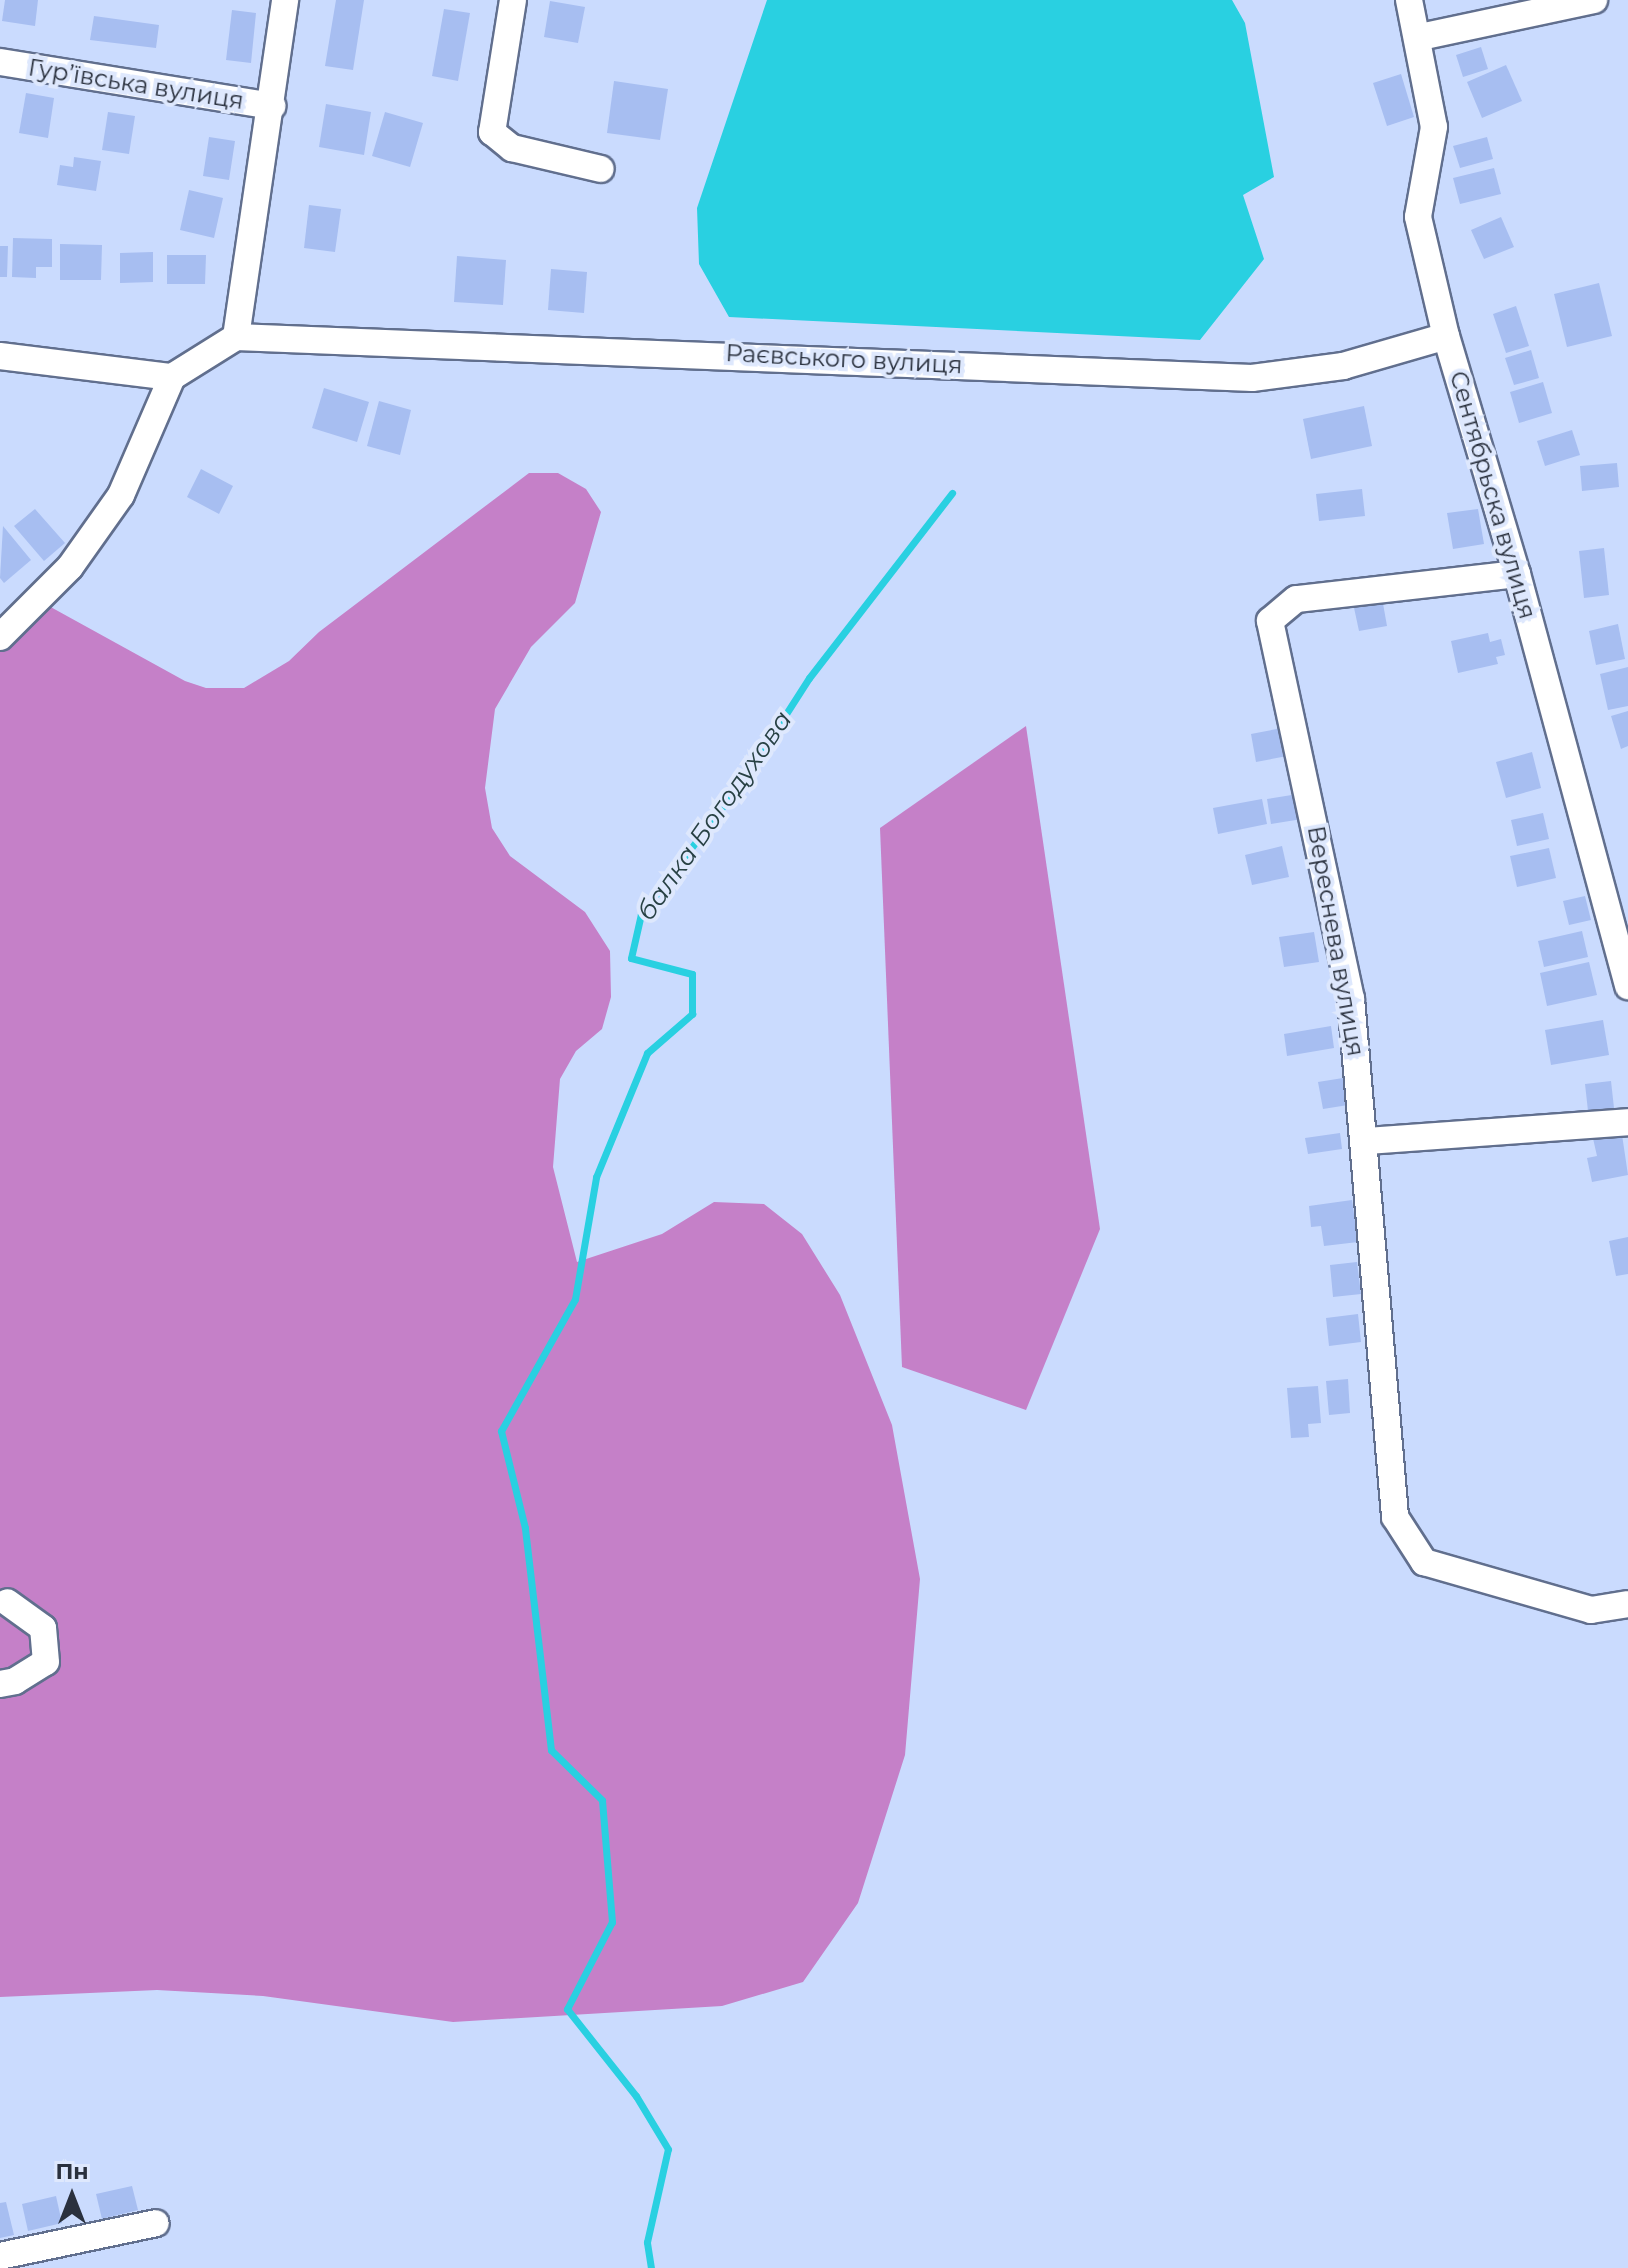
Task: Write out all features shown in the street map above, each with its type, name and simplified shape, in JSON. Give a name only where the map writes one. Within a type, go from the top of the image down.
[{"type":"street","points":[[0,637],[70,567],[121,495],[172,377],[236,337],[285,0]]},
{"type":"street","points":[[513,0],[492,132],[512,148],[601,169]]},
{"type":"street","name":"Сентябрьска вулиця","points":[[1409,0],[1420,37],[1434,127],[1418,217],[1446,336],[1517,574],[1628,986]]},
{"type":"street","points":[[1420,37],[1594,0]]},
{"type":"street","name":"Гур’ївська вулиця","points":[[0,62],[272,106]]},
{"type":"street","name":"Раєвського вулиця","points":[[236,337],[1252,378],[1343,366],[1446,336]]},
{"type":"street","points":[[0,356],[172,377]]},
{"type":"street","name":"Вереснева вулиця","points":[[1517,574],[1296,599],[1270,621],[1351,999],[1366,1141],[1395,1517],[1424,1562],[1591,1610],[1628,1604]]},
{"type":"street","points":[[1366,1141],[1628,1122]]},
{"type":"street","points":[[0,1684],[46,1662],[43,1628],[7,1602]]},
{"type":"street","points":[[0,2256],[156,2223]]},
{"type":"shaded area","points":[[767,0],[1232,0],[1245,23],[1274,177],[1243,195],[1264,259],[1200,340],[729,317],[699,264],[697,208]]},
{"type":"shaded area","points":[[529,473],[558,473],[586,489],[601,512],[575,603],[531,647],[495,709],[485,788],[492,828],[510,856],[585,912],[610,951],[611,997],[602,1029],[576,1051],[560,1079],[553,1167],[577,1262],[662,1234],[714,1202],[764,1204],[802,1234],[840,1295],[892,1425],[920,1579],[905,1755],[858,1903],[803,1982],[722,2006],[453,2022],[263,1996],[157,1990],[0,1997],[0,651],[47,605],[185,681],[206,688],[244,688],[289,661],[319,632]]},
{"type":"shaded area","points":[[1026,726],[1100,1229],[1026,1410],[902,1367],[880,828]]},
{"type":"building","points":[[5,0],[38,0],[35,26],[2,21]]},
{"type":"building","points":[[336,0],[364,0],[353,70],[325,66]]},
{"type":"building","points":[[550,1],[585,7],[578,43],[544,37]]},
{"type":"building","points":[[444,9],[470,13],[458,81],[432,76]]},
{"type":"building","points":[[232,10],[256,13],[251,63],[226,60]]},
{"type":"building","points":[[94,16],[159,25],[156,48],[90,40]]},
{"type":"building","points":[[1481,47],[1488,69],[1463,77],[1456,55]]},
{"type":"building","points":[[1506,65],[1522,101],[1482,118],[1467,82]]},
{"type":"building","points":[[1401,74],[1414,117],[1387,126],[1373,83]]},
{"type":"building","points":[[614,81],[668,89],[660,140],[607,133]]},
{"type":"building","points":[[26,93],[54,98],[48,138],[19,133]]},
{"type":"building","points":[[326,104],[371,112],[364,155],[319,147]]},
{"type":"building","points":[[108,112],[135,116],[129,154],[102,150]]},
{"type":"building","points":[[385,112],[423,123],[410,167],[372,156]]},
{"type":"building","points":[[209,137],[235,141],[229,180],[203,176]]},
{"type":"building","points":[[1487,137],[1493,159],[1460,168],[1453,146]]},
{"type":"building","points":[[74,157],[101,161],[96,191],[57,185],[60,165],[73,167]]},
{"type":"building","points":[[1494,168],[1501,194],[1460,204],[1453,178]]},
{"type":"building","points":[[189,190],[223,198],[214,238],[180,230]]},
{"type":"building","points":[[309,205],[341,209],[335,252],[304,248]]},
{"type":"building","points":[[1501,217],[1514,247],[1484,259],[1471,230]]},
{"type":"building","points":[[13,238],[52,239],[52,267],[36,267],[36,278],[12,277]]},
{"type":"building","points":[[60,244],[102,245],[101,280],[60,280]]},
{"type":"building","points":[[0,246],[8,246],[7,277],[0,277]]},
{"type":"building","points":[[153,252],[153,282],[120,283],[120,253]]},
{"type":"building","points":[[167,255],[206,255],[205,284],[167,284]]},
{"type":"building","points":[[457,256],[506,260],[503,305],[454,302]]},
{"type":"building","points":[[551,269],[587,272],[584,313],[548,310]]},
{"type":"building","points":[[1599,283],[1612,336],[1567,347],[1554,294]]},
{"type":"building","points":[[1516,306],[1529,346],[1506,353],[1493,314]]},
{"type":"building","points":[[1531,350],[1539,378],[1514,385],[1505,358]]},
{"type":"building","points":[[1543,382],[1552,413],[1519,423],[1510,392]]},
{"type":"building","points":[[324,388],[369,402],[357,442],[312,428]]},
{"type":"building","points":[[379,401],[411,410],[400,455],[367,446]]},
{"type":"building","points":[[1364,406],[1372,446],[1311,459],[1303,419]]},
{"type":"building","points":[[1572,430],[1580,455],[1545,466],[1537,441]]},
{"type":"building","points":[[1617,463],[1619,487],[1582,491],[1580,466]]},
{"type":"building","points":[[201,469],[233,486],[219,514],[187,497]]},
{"type":"building","points":[[1362,489],[1365,516],[1319,521],[1316,494]]},
{"type":"building","points":[[35,509],[65,543],[44,561],[14,526]]},
{"type":"building","points":[[1478,509],[1484,544],[1453,549],[1447,513]]},
{"type":"building","points":[[3,526],[31,560],[4,583],[0,578]]},
{"type":"building","points":[[1604,548],[1609,595],[1584,598],[1579,551]]},
{"type":"building","points":[[1382,598],[1387,626],[1359,631],[1353,603]]},
{"type":"building","points":[[1618,624],[1625,659],[1596,665],[1589,631]]},
{"type":"building","points":[[1488,633],[1490,642],[1501,639],[1505,655],[1496,657],[1498,664],[1458,673],[1451,641]]},
{"type":"building","points":[[1628,667],[1628,706],[1608,710],[1600,674]]},
{"type":"building","points":[[1628,711],[1628,746],[1621,749],[1611,716]]},
{"type":"building","points":[[1282,728],[1287,756],[1256,762],[1251,734]]},
{"type":"building","points":[[1532,752],[1541,788],[1506,798],[1496,762]]},
{"type":"building","points":[[1298,794],[1302,819],[1271,824],[1267,799]]},
{"type":"building","points":[[1262,799],[1267,824],[1218,834],[1213,808]]},
{"type":"building","points":[[1543,813],[1549,839],[1517,846],[1511,820]]},
{"type":"building","points":[[1282,846],[1289,877],[1252,885],[1245,855]]},
{"type":"building","points":[[1549,848],[1556,878],[1517,887],[1510,856]]},
{"type":"building","points":[[1585,896],[1591,920],[1569,925],[1563,901]]},
{"type":"building","points":[[1582,931],[1588,957],[1544,967],[1538,941]]},
{"type":"building","points":[[1314,932],[1319,962],[1284,967],[1279,937]]},
{"type":"building","points":[[1589,962],[1597,995],[1547,1006],[1540,973]]},
{"type":"building","points":[[1603,1020],[1609,1055],[1551,1065],[1545,1030]]},
{"type":"building","points":[[1331,1026],[1334,1048],[1287,1056],[1284,1034]]},
{"type":"building","points":[[1343,1078],[1348,1105],[1323,1109],[1318,1082]]},
{"type":"building","points":[[1611,1081],[1615,1117],[1589,1120],[1585,1084]]},
{"type":"building","points":[[1621,1128],[1628,1175],[1592,1182],[1587,1158],[1597,1156],[1592,1134]]},
{"type":"building","points":[[1340,1133],[1342,1149],[1308,1154],[1305,1138]]},
{"type":"building","points":[[1352,1200],[1358,1242],[1324,1246],[1321,1226],[1311,1227],[1309,1206]]},
{"type":"building","points":[[1628,1237],[1628,1274],[1616,1276],[1609,1241]]},
{"type":"building","points":[[1357,1262],[1361,1294],[1333,1297],[1330,1265]]},
{"type":"building","points":[[1358,1314],[1361,1342],[1329,1346],[1326,1318]]},
{"type":"building","points":[[1348,1379],[1350,1413],[1329,1415],[1326,1381]]},
{"type":"building","points":[[1318,1386],[1321,1423],[1308,1424],[1309,1437],[1291,1438],[1287,1388]]},
{"type":"building","points":[[132,2186],[138,2210],[102,2219],[96,2194]]},
{"type":"building","points":[[56,2196],[62,2223],[28,2231],[22,2204]]},
{"type":"building","points":[[6,2202],[14,2235],[0,2238],[0,2203]]},
{"type":"waterway","name":"балка Богодухова","points":[[651,2268],[647,2242],[668,2149],[636,2096],[567,2009],[612,1922],[602,1800],[551,1750],[525,1528],[501,1431],[575,1299],[596,1177],[647,1053],[692,1014],[692,974],[631,958],[641,914],[748,773],[809,678],[952,493]]}]
